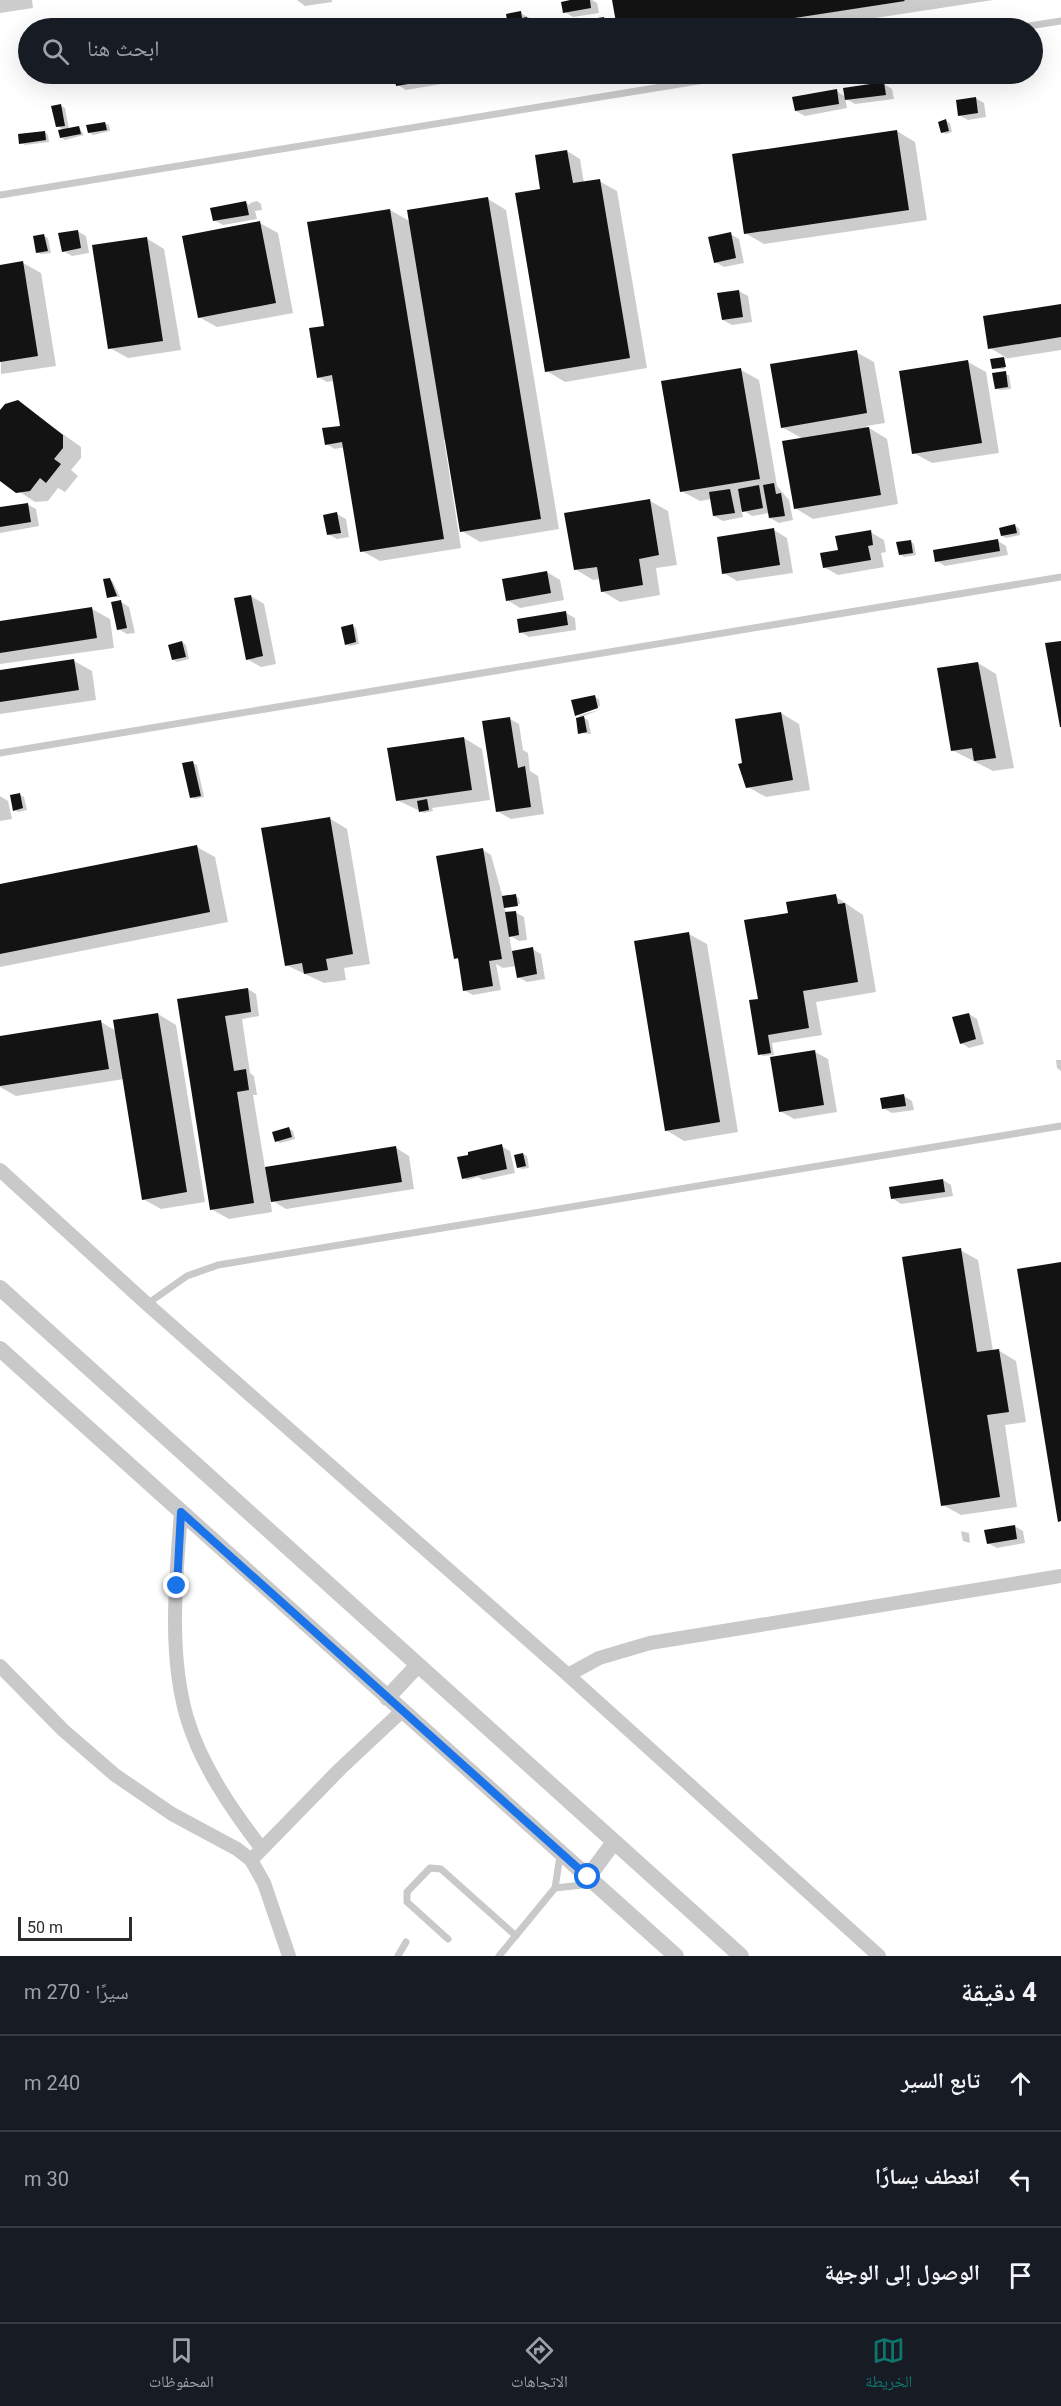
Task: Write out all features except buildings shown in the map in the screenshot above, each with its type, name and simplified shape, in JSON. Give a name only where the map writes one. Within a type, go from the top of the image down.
[{"type":"street","points":[[0,1170],[147,1304],[568,1674],[879,1956]]},
{"type":"street","points":[[0,1288],[741,1956]]},
{"type":"street","points":[[0,1349],[676,1956]]},
{"type":"street","points":[[181,1512],[177,1624],[179,1676],[184,1706],[193,1735],[214,1777],[262,1849]]},
{"type":"street","points":[[568,1674],[599,1658],[650,1643],[1061,1576]]},
{"type":"street","points":[[387,1698],[418,1665]]},
{"type":"street","points":[[0,1666],[63,1730],[115,1775],[172,1814],[237,1849],[251,1860],[264,1883],[289,1956]]},
{"type":"street","points":[[251,1860],[340,1769],[402,1711]]},
{"type":"street","points":[[592,1881],[614,1842]]},
{"type":"lane","points":[[1043,24],[1061,21]]},
{"type":"lane","points":[[0,195],[680,84]]},
{"type":"lane","points":[[0,753],[1061,577]]},
{"type":"lane","points":[[147,1304],[187,1276],[218,1264],[1061,1126]]},
{"type":"lane","points":[[500,1956],[555,1888],[560,1852]]},
{"type":"lane","points":[[448,1939],[407,1902],[407,1892],[430,1868],[441,1869],[516,1936]]},
{"type":"lane","points":[[555,1888],[592,1881]]},
{"type":"lane","points":[[398,1956],[406,1942]]},
{"type":"route","points":[[177,1586],[181,1512],[588,1877]]}]
